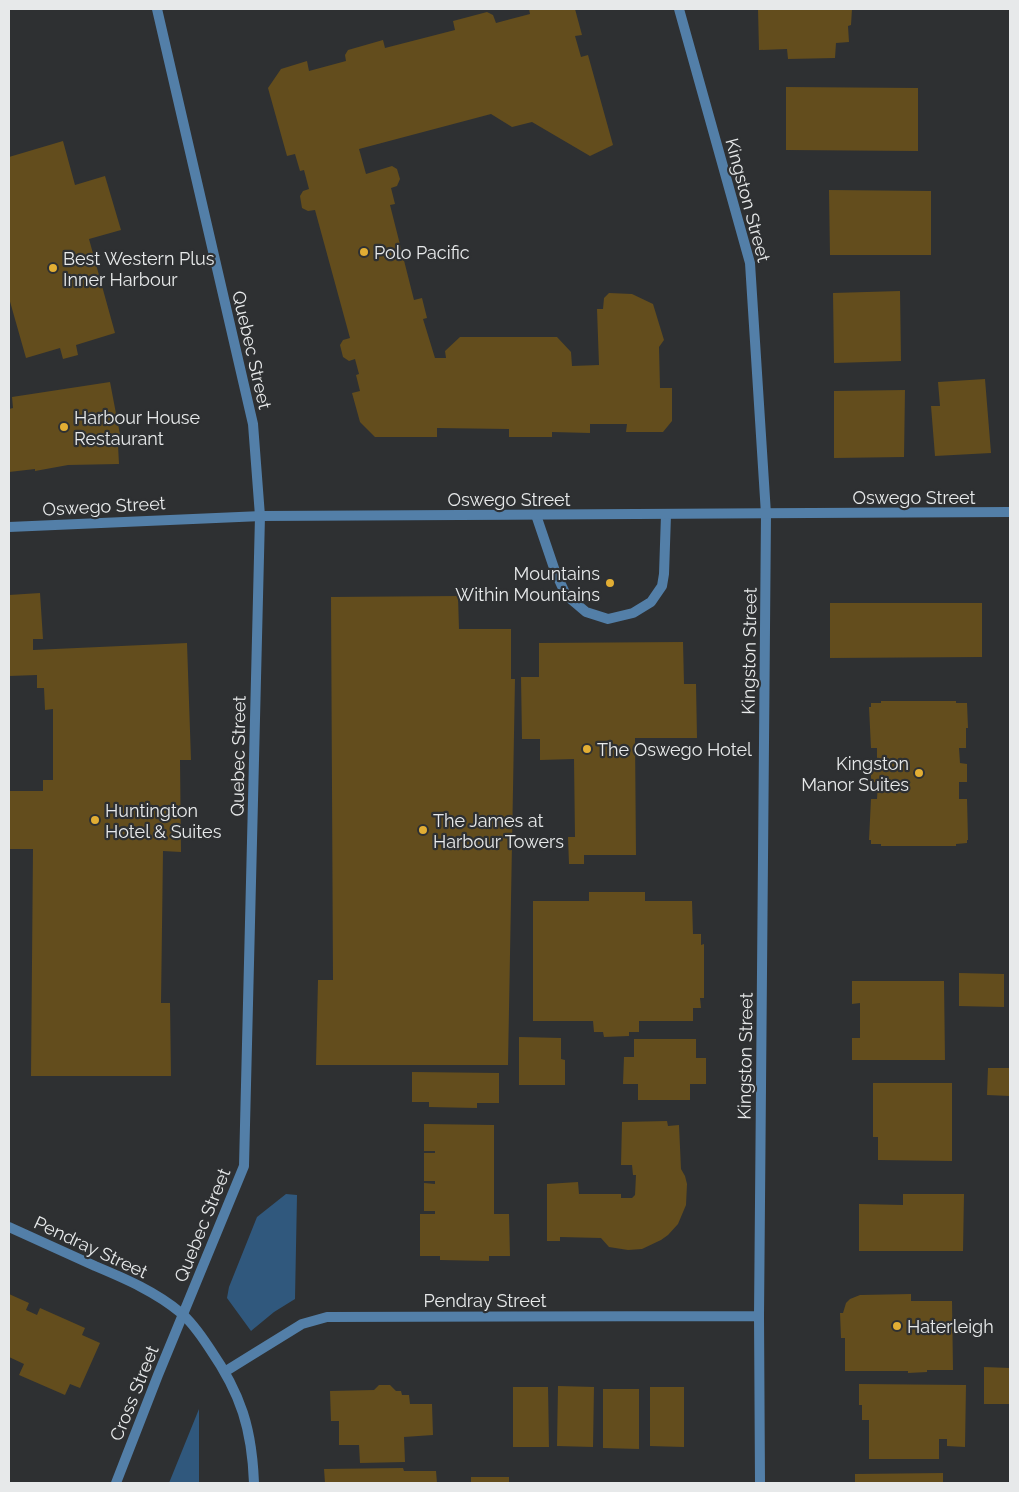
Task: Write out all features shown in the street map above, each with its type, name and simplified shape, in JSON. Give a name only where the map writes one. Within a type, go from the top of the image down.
[{"type":"street","name":"Quebec Street","points":[[157,9],[253,424],[260,516],[244,1166],[183,1315]]},
{"type":"street","name":"Kingston Street","points":[[679,9],[750,263],[766,514],[759,1316],[760,1483]]},
{"type":"street","name":"Oswego Street","points":[[9,527],[260,516],[1010,512]]},
{"type":"street","points":[[536,515],[555,571],[566,595],[586,612],[608,618],[633,613],[651,602],[662,586],[666,515]]},
{"type":"street","name":"Pendray Street","points":[[9,1227],[136,1284],[159,1297],[183,1315]]},
{"type":"street","points":[[183,1315],[205,1340],[226,1371],[238,1397],[247,1424],[253,1453],[254,1483]]},
{"type":"street","name":"Cross Street","points":[[116,1483],[183,1315]]},
{"type":"street","name":"Pendray Street","points":[[226,1371],[302,1324],[327,1317],[759,1316]]},
{"type":"shaded area","points":[[286,1194],[297,1195],[295,1299],[274,1312],[251,1331],[227,1298],[229,1287],[257,1217]]},
{"type":"shaded area","points":[[199,1409],[199,1483],[169,1483]]},
{"type":"building","name":"Polo Pacific","points":[[529,9],[575,9],[582,35],[575,36],[581,57],[588,55],[613,145],[590,156],[532,122],[512,127],[491,114],[359,149],[366,174],[392,166],[397,169],[400,179],[397,186],[391,188],[395,204],[390,205],[414,300],[422,298],[427,318],[423,319],[435,358],[446,358],[445,351],[460,337],[557,337],[571,352],[572,366],[599,365],[597,309],[603,309],[604,298],[609,293],[632,294],[653,304],[664,340],[659,347],[660,388],[672,388],[672,421],[663,432],[626,432],[627,424],[590,424],[590,433],[552,432],[552,437],[509,437],[509,429],[437,428],[437,437],[375,437],[360,422],[352,393],[360,391],[356,375],[359,374],[355,359],[349,361],[343,357],[340,345],[343,340],[350,338],[315,210],[308,211],[302,208],[300,196],[303,191],[309,189],[304,170],[300,171],[295,154],[287,156],[268,88],[281,69],[307,61],[309,71],[346,61],[345,55],[348,50],[383,40],[385,48],[455,30],[453,21],[487,12],[493,15],[496,23],[530,14]]},
{"type":"building","points":[[758,9],[852,9],[851,25],[848,26],[849,42],[836,43],[835,58],[788,59],[787,49],[759,50]]},
{"type":"building","points":[[786,87],[918,88],[918,151],[786,150]]},
{"type":"building","name":"Best Western Plus Inner Harbour","points":[[63,141],[75,185],[105,176],[121,230],[89,239],[115,333],[76,345],[78,355],[63,359],[60,348],[26,358],[9,298],[9,157]]},
{"type":"building","points":[[829,190],[931,191],[931,255],[830,255]]},
{"type":"building","points":[[900,291],[901,361],[834,363],[833,293]]},
{"type":"building","points":[[985,379],[991,453],[935,456],[931,406],[940,406],[938,382]]},
{"type":"building","name":"Harbour House Restaurant","points":[[110,382],[122,445],[118,445],[119,464],[68,465],[35,471],[35,469],[9,472],[9,409],[13,408],[12,397]]},
{"type":"building","points":[[905,390],[904,457],[834,458],[834,391]]},
{"type":"building","name":"Huntington Hotel & Suites","points":[[40,593],[43,639],[33,639],[33,650],[187,643],[191,760],[180,760],[181,852],[163,851],[161,1003],[170,1003],[171,1076],[31,1076],[33,849],[9,849],[9,791],[43,791],[43,780],[53,780],[53,709],[45,710],[44,688],[37,688],[37,675],[9,676],[9,595]]},
{"type":"building","name":"The James at Harbour Towers","points":[[458,596],[459,629],[511,629],[511,679],[515,679],[508,1065],[316,1065],[318,980],[333,980],[331,597]]},
{"type":"building","points":[[830,603],[982,603],[982,657],[830,658]]},
{"type":"building","name":"The Oswego Hotel","points":[[683,642],[684,684],[696,684],[697,738],[635,738],[636,855],[584,855],[584,864],[569,864],[568,837],[575,837],[574,759],[540,760],[540,739],[522,739],[521,677],[539,677],[539,643]]},
{"type":"building","name":"Kingston Manor Suites","points":[[881,701],[956,701],[956,703],[967,703],[968,728],[966,728],[966,748],[959,748],[960,763],[967,764],[967,782],[959,782],[959,799],[967,799],[967,843],[956,844],[956,846],[881,846],[881,844],[871,844],[871,840],[869,840],[871,799],[877,799],[878,782],[871,782],[871,764],[877,764],[877,748],[871,748],[869,707],[871,707],[871,703],[881,703]]},
{"type":"building","points":[[589,892],[645,892],[645,901],[692,901],[693,934],[701,934],[701,945],[704,944],[704,998],[700,998],[701,1008],[693,1008],[693,1021],[639,1021],[639,1032],[629,1032],[629,1036],[604,1037],[603,1032],[594,1032],[593,1021],[533,1021],[533,901],[589,901]]},
{"type":"building","points":[[959,973],[1004,974],[1004,1007],[959,1006]]},
{"type":"building","points":[[852,981],[944,981],[945,1060],[852,1060],[852,1038],[860,1038],[860,1003],[852,1004]]},
{"type":"building","points":[[519,1037],[561,1038],[561,1059],[565,1060],[565,1085],[519,1085]]},
{"type":"building","points":[[634,1039],[696,1039],[696,1058],[706,1058],[706,1084],[690,1084],[690,1100],[638,1100],[638,1084],[623,1084],[624,1057],[634,1057]]},
{"type":"building","points":[[988,1068],[1010,1068],[1010,1096],[987,1095]]},
{"type":"building","points":[[412,1072],[499,1073],[499,1103],[477,1103],[477,1108],[429,1107],[429,1102],[412,1102]]},
{"type":"building","points":[[873,1083],[952,1083],[952,1161],[878,1160],[878,1137],[873,1137]]},
{"type":"building","points":[[667,1121],[668,1126],[679,1125],[681,1169],[687,1184],[686,1205],[678,1224],[668,1235],[642,1249],[628,1250],[609,1247],[601,1238],[560,1237],[560,1241],[547,1241],[547,1184],[578,1182],[579,1194],[621,1194],[621,1198],[632,1198],[635,1195],[636,1175],[633,1175],[632,1165],[621,1165],[622,1122]]},
{"type":"building","points":[[424,1124],[494,1125],[494,1214],[509,1214],[510,1256],[489,1256],[489,1261],[440,1260],[440,1256],[420,1256],[420,1214],[435,1214],[435,1211],[424,1211],[424,1183],[435,1184],[435,1181],[424,1181],[424,1153],[435,1153],[435,1151],[424,1151]]},
{"type":"building","points":[[903,1194],[964,1194],[963,1251],[859,1251],[859,1204],[903,1205]]},
{"type":"building","points":[[9,1294],[29,1303],[26,1310],[37,1315],[40,1308],[85,1328],[82,1335],[100,1343],[80,1388],[70,1384],[65,1395],[19,1375],[24,1364],[9,1357]]},
{"type":"building","name":"Haterleigh","points":[[911,1294],[911,1301],[952,1301],[953,1370],[927,1370],[927,1372],[908,1373],[908,1371],[845,1371],[845,1338],[841,1338],[840,1313],[843,1313],[846,1303],[860,1295]]},
{"type":"building","points":[[984,1367],[1010,1368],[1010,1404],[984,1404]]},
{"type":"building","points":[[859,1384],[966,1385],[965,1447],[947,1446],[947,1439],[939,1439],[939,1459],[869,1459],[869,1420],[862,1420],[862,1405],[859,1405]]},
{"type":"building","points":[[379,1385],[390,1385],[396,1391],[401,1391],[402,1395],[409,1395],[410,1404],[432,1404],[433,1435],[404,1437],[405,1462],[360,1463],[359,1445],[339,1445],[339,1421],[331,1421],[330,1391],[374,1390]]},
{"type":"building","points":[[558,1386],[594,1387],[593,1447],[557,1446]]},
{"type":"building","points":[[513,1387],[548,1387],[549,1447],[513,1447]]},
{"type":"building","points":[[650,1387],[684,1387],[684,1447],[650,1446]]},
{"type":"building","points":[[603,1389],[639,1389],[639,1449],[603,1448]]},
{"type":"building","points":[[403,1468],[404,1471],[436,1471],[437,1483],[325,1483],[324,1469]]},
{"type":"building","points":[[943,1473],[943,1483],[855,1483],[855,1474]]},
{"type":"building","points":[[471,1477],[509,1477],[509,1483],[471,1483]]},
{"type":"place","name":"Polo Pacific","points":[[364,252]]},
{"type":"place","name":"Best Western Plus Inner Harbour","points":[[53,268]]},
{"type":"place","name":"Harbour House Restaurant","points":[[64,427]]},
{"type":"place","name":"Mountains Within Mountains","points":[[610,583]]},
{"type":"place","name":"The Oswego Hotel","points":[[587,749]]},
{"type":"place","name":"Kingston Manor Suites","points":[[919,773]]},
{"type":"place","name":"Huntington Hotel & Suites","points":[[95,820]]},
{"type":"place","name":"The James at Harbour Towers","points":[[423,830]]},
{"type":"place","name":"Haterleigh","points":[[897,1326]]}]
